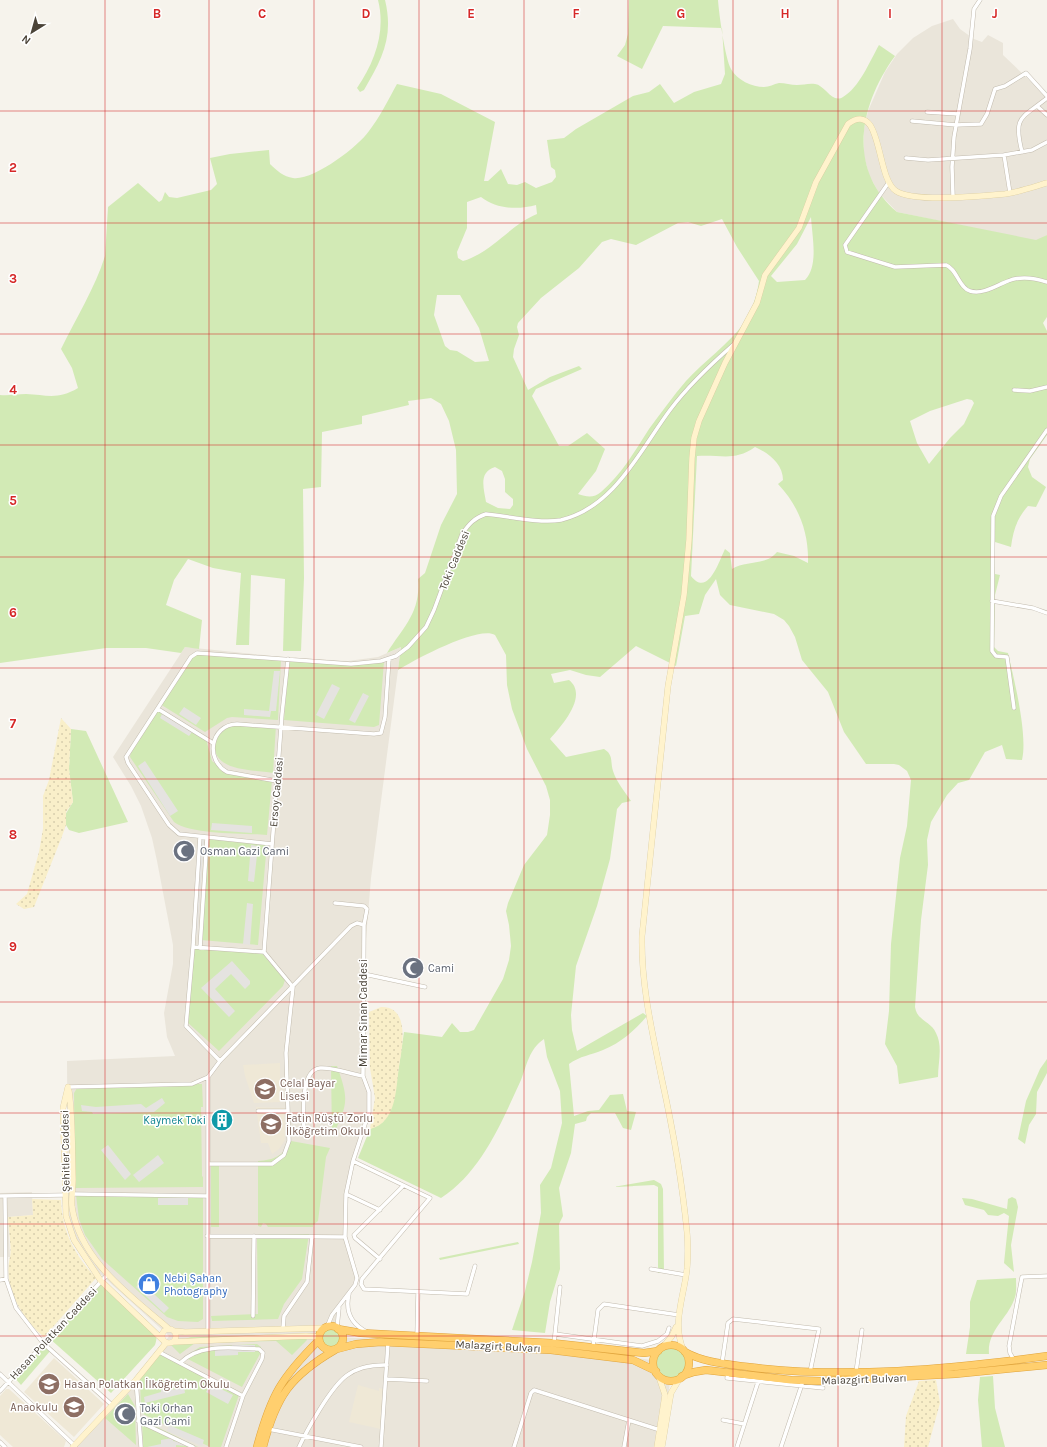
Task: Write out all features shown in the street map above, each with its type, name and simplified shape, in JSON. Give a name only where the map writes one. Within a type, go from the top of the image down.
[{"type":"highway","points":[[257,1447],[269,1407],[278,1388],[295,1364],[319,1338],[320,1333],[326,1327],[338,1328],[343,1339],[342,1344],[300,1373],[291,1383],[277,1404],[263,1447]]},
{"type":"highway","name":"Malazgirt Bulvarı","points":[[338,1328],[374,1334],[554,1343],[644,1353],[660,1349]]},
{"type":"highway","points":[[319,1338],[326,1349],[336,1349]]},
{"type":"highway","name":"Malazgirt Bulvarı","points":[[336,1349],[363,1343],[388,1342],[551,1350],[633,1360],[657,1372]]},
{"type":"highway","points":[[674,1345],[684,1350],[689,1360],[688,1366],[681,1377],[668,1380],[657,1372],[654,1359],[660,1349],[674,1345]]},
{"type":"highway","name":"Malazgirt Bulvarı","points":[[684,1350],[706,1361],[809,1373],[947,1367],[1047,1356]]},
{"type":"highway","name":"Malazgirt Bulvarı","points":[[681,1377],[702,1370],[728,1373],[758,1380],[802,1384],[925,1376],[1047,1365]]},
{"type":"street","points":[[953,196],[952,158],[956,125],[970,48],[974,9],[980,0]]},
{"type":"street","points":[[912,121],[956,125],[981,124],[988,114],[995,89],[1006,86],[1026,73],[1047,97],[1018,123],[1017,129],[1022,152]]},
{"type":"street","points":[[1037,106],[1047,115]]},
{"type":"street","points":[[927,112],[958,114]]},
{"type":"street","points":[[684,1350],[679,1337],[678,1323],[688,1253],[686,1216],[669,1111],[646,998],[642,960],[642,936],[668,686],[684,595],[689,540],[692,458],[694,438],[699,421],[735,344],[750,319],[757,303],[765,275],[799,228],[816,182],[826,161],[845,128],[852,121],[861,119],[874,129],[880,161],[889,182],[896,191],[906,195],[920,197],[1010,193],[1047,183]]},
{"type":"street","points":[[906,158],[928,160],[1004,155],[1032,150],[1047,142]]},
{"type":"street","points":[[1004,155],[1010,193]]},
{"type":"street","points":[[889,182],[846,245],[847,252],[895,268],[946,265],[952,268],[966,289],[970,292],[993,288],[1008,280],[1025,278],[1047,282]]},
{"type":"street","name":"Toki Caddesi","points":[[158,709],[191,657],[197,653],[351,664],[389,659],[396,656],[408,647],[426,627],[434,610],[462,534],[477,517],[486,514],[543,520],[560,520],[576,515],[594,505],[610,492],[623,477],[670,410],[689,387],[710,365],[735,344]]},
{"type":"street","points":[[1014,390],[1030,391],[1047,387]]},
{"type":"street","points":[[1014,708],[1007,657],[996,656],[992,651],[993,516],[1001,496],[1047,430]]},
{"type":"street","points":[[992,601],[1033,608],[1047,613]]},
{"type":"street","points":[[277,781],[224,770],[215,759],[213,743],[220,731],[231,724],[374,734],[381,733],[385,717],[389,659]]},
{"type":"street","name":"Ersoy Caddesi","points":[[264,952],[288,660]]},
{"type":"street","points":[[213,743],[158,709],[126,757],[128,763],[169,825],[180,834],[272,844]]},
{"type":"street","points":[[200,837],[186,1026],[220,1061]]},
{"type":"street","points":[[200,948],[207,838]]},
{"type":"street","name":"Mimar Sinan Caddesi","points":[[335,903],[365,907],[367,910],[364,925],[363,1076],[369,1092],[369,1112],[353,1162],[346,1194],[345,1237],[357,1278],[356,1282]]},
{"type":"street","points":[[68,1086],[192,1084],[208,1077],[220,1061],[351,926],[357,923],[364,925]]},
{"type":"street","points":[[193,947],[264,952],[293,987],[286,1053],[288,1145],[284,1155],[272,1164],[208,1164]]},
{"type":"street","points":[[364,974],[426,987]]},
{"type":"street","points":[[304,1133],[304,1089],[312,1072],[322,1068],[363,1076]]},
{"type":"street","points":[[208,1077],[208,1331]]},
{"type":"street","name":"Şehitler Caddesi","points":[[68,1086],[71,1108],[72,1206],[77,1227],[88,1249],[107,1275],[172,1330]]},
{"type":"street","name":"Şehitler Caddesi","points":[[68,1086],[63,1108],[65,1195],[66,1216],[74,1240],[101,1281],[165,1342]]},
{"type":"street","points":[[258,1111],[288,1111]]},
{"type":"street","points":[[353,1162],[430,1198],[362,1279],[361,1284]]},
{"type":"street","points":[[380,1259],[354,1236],[403,1186]]},
{"type":"street","points":[[73,1194],[207,1196]]},
{"type":"street","points":[[346,1194],[380,1210]]},
{"type":"street","points":[[0,1196],[65,1195]]},
{"type":"street","points":[[5,1196],[6,1279],[16,1308],[43,1343],[112,1405]]},
{"type":"street","points":[[207,1236],[345,1237]]},
{"type":"street","points":[[253,1316],[254,1236]]},
{"type":"street","points":[[283,1328],[284,1316],[307,1282],[312,1237]]},
{"type":"street","points":[[165,1342],[162,1334],[164,1330],[208,1331],[326,1327],[329,1319],[356,1282],[361,1284],[366,1290],[467,1294],[474,1266]]},
{"type":"street","points":[[651,1269],[686,1275]]},
{"type":"street","name":"Hasan Polatkan Caddesi","points":[[0,1390],[107,1275]]},
{"type":"street","points":[[1014,1360],[1010,1353],[1009,1346],[1022,1277],[1047,1276]]},
{"type":"street","points":[[0,1280],[6,1279]]},
{"type":"street","points":[[554,1343],[560,1287]]},
{"type":"street","points":[[417,1336],[418,1292]]},
{"type":"street","points":[[349,1293],[348,1307],[351,1318],[359,1327],[374,1334]]},
{"type":"street","points":[[593,1347],[598,1310],[604,1304],[679,1315]]},
{"type":"street","points":[[338,1328],[337,1316],[340,1305]]},
{"type":"street","points":[[722,1363],[728,1323],[733,1319],[819,1329],[809,1373]]},
{"type":"street","points":[[660,1349],[672,1336],[678,1323]]},
{"type":"street","points":[[555,1334],[594,1340],[646,1345],[662,1339],[669,1328]]},
{"type":"street","points":[[172,1330],[176,1338],[173,1342]]},
{"type":"street","points":[[856,1372],[862,1330]]},
{"type":"street","points":[[165,1342],[298,1336],[319,1338]]},
{"type":"street","points":[[0,1374],[74,1446],[136,1380],[159,1352],[165,1342]]},
{"type":"street","points":[[382,1447],[388,1342]]},
{"type":"street","points":[[180,1363],[187,1356],[198,1350],[226,1348],[259,1349],[263,1353],[262,1359],[243,1396],[226,1447]]},
{"type":"street","points":[[159,1352],[243,1396]]},
{"type":"street","points":[[299,1447],[332,1389],[342,1378],[362,1368],[375,1365],[387,1365]]},
{"type":"street","points":[[657,1372],[663,1385],[665,1395],[657,1447]]},
{"type":"street","points":[[662,1447],[671,1394],[681,1377]]},
{"type":"street","points":[[387,1378],[427,1380]]},
{"type":"street","points":[[136,1380],[140,1447]]},
{"type":"street","points":[[737,1447],[758,1380]]},
{"type":"street","points":[[781,1447],[802,1384],[823,1388]]},
{"type":"street","points":[[514,1447],[531,1393],[534,1390],[660,1430]]},
{"type":"street","points":[[624,1447],[628,1420]]},
{"type":"street","points":[[723,1420],[744,1424]]},
{"type":"street","points":[[138,1421],[193,1447]]},
{"type":"street","points":[[268,1429],[361,1447]]},
{"type":"street","points":[[0,1442],[5,1447]]},
{"type":"shaded area","points":[[953,19],[960,29],[974,39],[982,42],[988,35],[1003,43],[1003,55],[1047,97],[1047,235],[1036,241],[897,212],[879,193],[869,175],[864,156],[864,130],[868,111],[885,72],[897,54],[913,38],[932,26]]},
{"type":"shaded area","points":[[185,647],[282,657],[348,661],[378,657],[401,647],[371,878],[365,951],[363,1072],[368,1088],[369,1109],[348,1185],[345,1238],[357,1281],[337,1312],[331,1337],[542,1345],[673,1363],[660,1447],[74,1447],[162,1347],[169,1336],[97,1271],[81,1249],[73,1231],[68,1213],[67,1061],[175,1056],[167,1037],[164,1013],[173,964],[173,945],[157,861],[152,838],[141,806],[131,786],[113,757]]},
{"type":"shaded area","points":[[274,671],[280,671],[276,711],[271,711],[270,717],[244,715],[244,709],[269,711]]},
{"type":"shaded area","points":[[332,684],[340,688],[324,719],[316,715]]},
{"type":"shaded area","points":[[363,693],[369,696],[355,723],[349,720]]},
{"type":"shaded area","points":[[184,707],[201,718],[196,725],[179,714]]},
{"type":"shaded area","points":[[162,714],[192,732],[189,736],[160,718]]},
{"type":"shaded area","points":[[145,761],[178,811],[170,816],[138,766]]},
{"type":"shaded area","points":[[212,823],[252,826],[252,833],[211,830]]},
{"type":"shaded area","points":[[201,838],[204,838],[197,935],[194,934]]},
{"type":"shaded area","points":[[251,845],[258,846],[254,882],[248,881]]},
{"type":"shaded area","points":[[247,903],[253,904],[250,945],[243,944]]},
{"type":"shaded area","points":[[232,961],[250,981],[250,984],[245,989],[231,974],[215,989],[235,1011],[229,1017],[201,988]]},
{"type":"shaded area","name":"Celal Bayar Lisesi","points":[[280,1063],[280,1102],[254,1103],[243,1065]]},
{"type":"shaded area","points":[[162,1098],[165,1103],[154,1112],[93,1114],[92,1112],[82,1111],[81,1105],[96,1107],[141,1104],[146,1108]]},
{"type":"shaded area","name":"Fatin Rüştü Zorlu İlköğretim Okulu","points":[[256,1107],[284,1108],[285,1140],[279,1149],[272,1154],[268,1143],[261,1143]]},
{"type":"shaded area","points":[[108,1145],[131,1174],[125,1180],[101,1150]]},
{"type":"shaded area","points":[[158,1155],[164,1163],[139,1182],[133,1175]]},
{"type":"shaded area","points":[[32,1192],[33,1215],[8,1217],[10,1257],[0,1257],[0,1193]]},
{"type":"shaded area","points":[[158,1198],[188,1198],[188,1205],[158,1205]]},
{"type":"shaded area","points":[[141,1282],[169,1308],[164,1313],[136,1287]]},
{"type":"shaded area","points":[[232,1345],[255,1345],[255,1352],[238,1352],[238,1355],[215,1356],[215,1346],[224,1346],[225,1349],[232,1349]]},
{"type":"shaded area","points":[[54,1358],[104,1404],[74,1437],[24,1392]]},
{"type":"shaded area","points":[[211,1384],[233,1395],[228,1404],[206,1392]]},
{"type":"shaded area","points":[[358,1385],[379,1391],[379,1388],[383,1389],[381,1429],[349,1422]]},
{"type":"shaded area","points":[[184,1387],[185,1393],[145,1403],[144,1397],[161,1392],[161,1390],[171,1388],[172,1390]]},
{"type":"shaded area","points":[[6,1389],[9,1389],[66,1441],[64,1447],[13,1447],[0,1435],[0,1396]]},
{"type":"shaded area","points":[[169,1425],[204,1440],[202,1446],[167,1431]]},
{"type":"shaded area","points":[[173,1438],[173,1441],[179,1442],[182,1439],[197,1447],[176,1445],[176,1447],[147,1447],[161,1444],[161,1440]]},
{"type":"green space","points":[[378,0],[385,0],[388,25],[387,37],[381,58],[364,90],[360,92],[357,88],[374,57],[380,35],[381,23]]},
{"type":"green space","points":[[629,0],[718,0],[721,28],[663,26],[642,69],[617,56],[625,45],[628,34]]},
{"type":"green space","points":[[722,34],[731,69],[741,80],[755,86],[764,87],[779,83],[797,85],[815,84],[822,87],[835,98],[839,98],[849,93],[859,81],[879,45],[895,56],[873,95],[867,115],[864,136],[865,156],[870,176],[881,195],[897,212],[1036,240],[1047,235],[1047,317],[1043,323],[1047,331],[1047,435],[1030,459],[1028,467],[1032,477],[1046,487],[1036,507],[1028,506],[1018,520],[1014,530],[1011,547],[995,542],[995,574],[1000,575],[995,595],[994,647],[998,651],[1008,653],[1022,722],[1022,760],[1006,759],[1002,745],[985,752],[969,780],[958,783],[947,795],[931,822],[927,840],[928,865],[921,920],[915,1007],[918,1015],[934,1029],[938,1038],[940,1049],[938,1077],[899,1084],[897,1066],[885,1044],[889,1011],[891,944],[900,858],[907,826],[911,780],[907,771],[899,765],[866,764],[844,732],[828,692],[802,660],[795,637],[784,620],[774,614],[730,605],[720,595],[716,579],[705,595],[699,614],[685,616],[676,666],[636,646],[600,677],[586,675],[570,670],[551,674],[554,683],[569,680],[574,687],[576,694],[575,702],[571,711],[550,739],[566,757],[604,749],[607,751],[610,756],[616,779],[631,801],[622,803],[617,809],[610,859],[597,906],[576,966],[571,1015],[572,1030],[577,1051],[643,1013],[647,1016],[633,1031],[616,1044],[577,1059],[569,1064],[574,1116],[588,1111],[599,1110],[610,1095],[623,1094],[627,1111],[636,1112],[631,1130],[623,1128],[615,1113],[591,1113],[587,1117],[586,1121],[575,1124],[571,1153],[559,1188],[563,1216],[559,1224],[560,1269],[550,1302],[545,1333],[512,1330],[525,1291],[532,1262],[541,1213],[540,1185],[551,1168],[562,1123],[560,1091],[547,1057],[544,1039],[532,1052],[514,1096],[489,1145],[468,1174],[441,1198],[358,1158],[370,1129],[383,1122],[394,1100],[404,1032],[442,1037],[452,1023],[460,1032],[474,1030],[503,979],[509,960],[511,946],[506,911],[508,903],[524,865],[547,835],[550,815],[550,800],[546,786],[527,749],[512,709],[507,685],[506,655],[495,635],[487,633],[461,639],[446,645],[398,670],[401,647],[387,653],[405,627],[414,610],[417,601],[418,579],[425,573],[441,525],[457,494],[456,450],[449,421],[441,404],[431,398],[408,401],[409,405],[362,416],[362,424],[322,432],[321,487],[303,489],[304,578],[301,651],[283,651],[285,579],[251,575],[249,645],[236,645],[241,573],[213,568],[188,559],[174,580],[166,605],[202,620],[199,649],[185,647],[181,653],[146,648],[106,648],[0,663],[0,395],[26,394],[52,396],[71,392],[78,388],[72,368],[61,349],[91,291],[105,256],[108,207],[138,183],[159,202],[162,200],[165,192],[169,197],[177,198],[211,190],[217,184],[210,158],[230,154],[269,150],[270,164],[283,175],[293,178],[312,174],[334,162],[363,138],[377,120],[397,84],[441,94],[495,122],[484,181],[488,181],[501,169],[508,184],[517,185],[525,182],[536,188],[552,182],[556,177],[555,170],[551,167],[547,140],[564,138],[576,129],[633,96],[649,92],[660,84],[674,103],[694,92],[721,84],[725,74]],"holes":[[[481,197],[500,206],[522,208],[536,205],[537,214],[518,225],[483,252],[463,261],[458,258],[457,252],[467,228],[467,202]],[[811,217],[814,250],[812,267],[805,280],[777,282],[771,276],[797,244]],[[722,219],[737,247],[759,281],[752,308],[738,331],[693,374],[676,393],[615,478],[598,494],[593,496],[578,494],[596,471],[605,449],[587,433],[568,446],[559,446],[532,396],[536,389],[582,369],[579,366],[550,377],[528,390],[513,357],[519,335],[517,327],[518,323],[541,298],[579,268],[602,242],[611,239],[636,245],[678,223],[688,222],[701,226]],[[437,295],[460,295],[479,328],[489,361],[475,362],[457,351],[450,350],[445,346],[434,315]],[[967,399],[972,400],[974,403],[964,424],[950,438],[929,464],[917,443],[910,421],[930,411]],[[755,447],[765,452],[778,464],[781,469],[783,480],[778,484],[792,501],[801,520],[807,541],[808,563],[794,556],[777,552],[762,561],[738,566],[732,569],[730,553],[725,549],[716,569],[708,580],[703,583],[697,582],[691,576],[697,456],[733,456]],[[495,467],[502,471],[505,479],[505,492],[513,499],[513,505],[510,509],[498,508],[486,502],[483,487],[486,473]]]},
{"type":"green space","points":[[194,654],[281,659],[278,720],[232,717],[227,718],[205,732],[160,704]]},
{"type":"green space","points":[[289,660],[347,664],[384,661],[379,725],[374,727],[284,720]]},
{"type":"green space","points":[[157,709],[206,739],[212,761],[224,770],[272,780],[267,835],[218,833],[192,829],[174,822],[130,757],[132,746]]},
{"type":"green space","points":[[234,722],[276,725],[273,773],[233,767],[224,763],[218,757],[215,749],[216,735],[222,727]]},
{"type":"green space","points":[[71,729],[86,731],[128,822],[79,833],[69,830],[66,825],[65,815],[73,802],[69,769]]},
{"type":"green space","points":[[209,838],[267,843],[258,945],[201,940]]},
{"type":"green space","points":[[193,947],[260,951],[285,980],[283,986],[219,1051],[187,1022]]},
{"type":"green space","points":[[1047,1059],[1047,1073],[1037,1092],[1036,1114],[1029,1125],[1025,1144],[1018,1139],[1026,1101],[1040,1069]]},
{"type":"green space","points":[[331,1066],[337,1066],[345,1096],[344,1110],[332,1138]]},
{"type":"green space","points":[[202,1084],[203,1107],[201,1107],[203,1187],[75,1188],[74,1093],[79,1085]]},
{"type":"green space","points":[[291,1141],[330,1148],[326,1157],[318,1221],[313,1225],[313,1227],[268,1227],[263,1223],[261,1227],[258,1226],[258,1161],[269,1160],[278,1156],[285,1150]]},
{"type":"green space","points":[[211,1163],[219,1163],[219,1227],[211,1227]]},
{"type":"green space","points":[[654,1180],[661,1184],[663,1189],[664,1273],[658,1273],[658,1187],[654,1185],[613,1187]]},
{"type":"green space","points":[[203,1194],[203,1319],[198,1322],[178,1321],[167,1317],[102,1259],[85,1235],[79,1219],[76,1195]]},
{"type":"green space","points":[[1012,1197],[1016,1199],[1018,1207],[1011,1245],[1014,1272],[1004,1263],[1009,1216],[1004,1213],[998,1216],[988,1215],[984,1210],[965,1205],[962,1198],[972,1199],[1007,1209],[1008,1199]]},
{"type":"green space","points":[[259,1234],[309,1234],[302,1279],[284,1304],[278,1319],[212,1321],[211,1316],[258,1314],[257,1236]]},
{"type":"green space","points":[[518,1242],[519,1244],[440,1260],[439,1258]]},
{"type":"green space","points":[[1016,1278],[1015,1298],[1011,1307],[994,1332],[989,1346],[989,1354],[966,1354],[970,1327],[970,1302],[977,1280]]},
{"type":"green space","points":[[102,1280],[155,1329],[156,1335],[155,1345],[111,1393],[49,1338]]},
{"type":"green space","points":[[327,1329],[335,1329],[340,1334],[338,1345],[335,1347],[327,1347],[322,1342],[322,1334]]},
{"type":"green space","points":[[304,1334],[307,1340],[292,1355],[276,1341],[195,1343],[180,1354],[170,1344],[191,1337]]},
{"type":"green space","points":[[43,1343],[51,1350],[21,1385],[14,1377]]},
{"type":"green space","points":[[257,1344],[261,1347],[261,1352],[242,1387],[184,1357],[200,1347]]},
{"type":"green space","points":[[671,1348],[677,1349],[685,1357],[685,1369],[677,1377],[671,1378],[665,1377],[657,1369],[656,1363],[657,1357],[665,1349]]},
{"type":"green space","points":[[161,1353],[240,1392],[221,1447],[210,1447],[141,1413],[140,1378]]},
{"type":"green space","points":[[993,1376],[995,1408],[1005,1447],[982,1447],[978,1400],[980,1377]]},
{"type":"green space","points":[[128,1394],[135,1406],[136,1445],[105,1418]]},
{"type":"green space","points":[[143,1420],[198,1447],[143,1447]]},
{"type":"sand","points":[[61,718],[71,729],[69,769],[73,802],[66,812],[66,825],[34,907],[24,909],[16,904],[27,894],[39,852],[43,829],[43,796],[49,780]]},
{"type":"sand","points":[[381,1007],[391,1009],[397,1013],[401,1021],[403,1040],[394,1103],[386,1120],[370,1129],[375,1098],[370,1068],[369,1012]]},
{"type":"sand","points":[[32,1199],[61,1200],[64,1222],[71,1242],[82,1261],[96,1278],[44,1337],[28,1321],[21,1311],[9,1279],[11,1248],[8,1217],[33,1215]]},
{"type":"sand","points":[[936,1380],[940,1403],[928,1447],[904,1447],[906,1416],[919,1381]]},
{"type":"place","name":"Osman Gazi Cami","points":[[184,851]]},
{"type":"place","name":"Cami","points":[[413,968]]},
{"type":"place","name":"Celal Bayar Lisesi","points":[[265,1089]]},
{"type":"place","name":"Kaymek Toki","points":[[222,1120]]},
{"type":"place","name":"Fatin Rüştü Zorlu İlköğretim Okulu","points":[[271,1124]]},
{"type":"place","name":"Nebi Şahan Photography","points":[[149,1284]]},
{"type":"place","name":"Hasan Polatkan İlköğretim Okulu","points":[[49,1384]]},
{"type":"place","name":"Anaokulu","points":[[74,1407]]},
{"type":"place","name":"Toki Orhan Gazi Cami","points":[[125,1414]]}]
